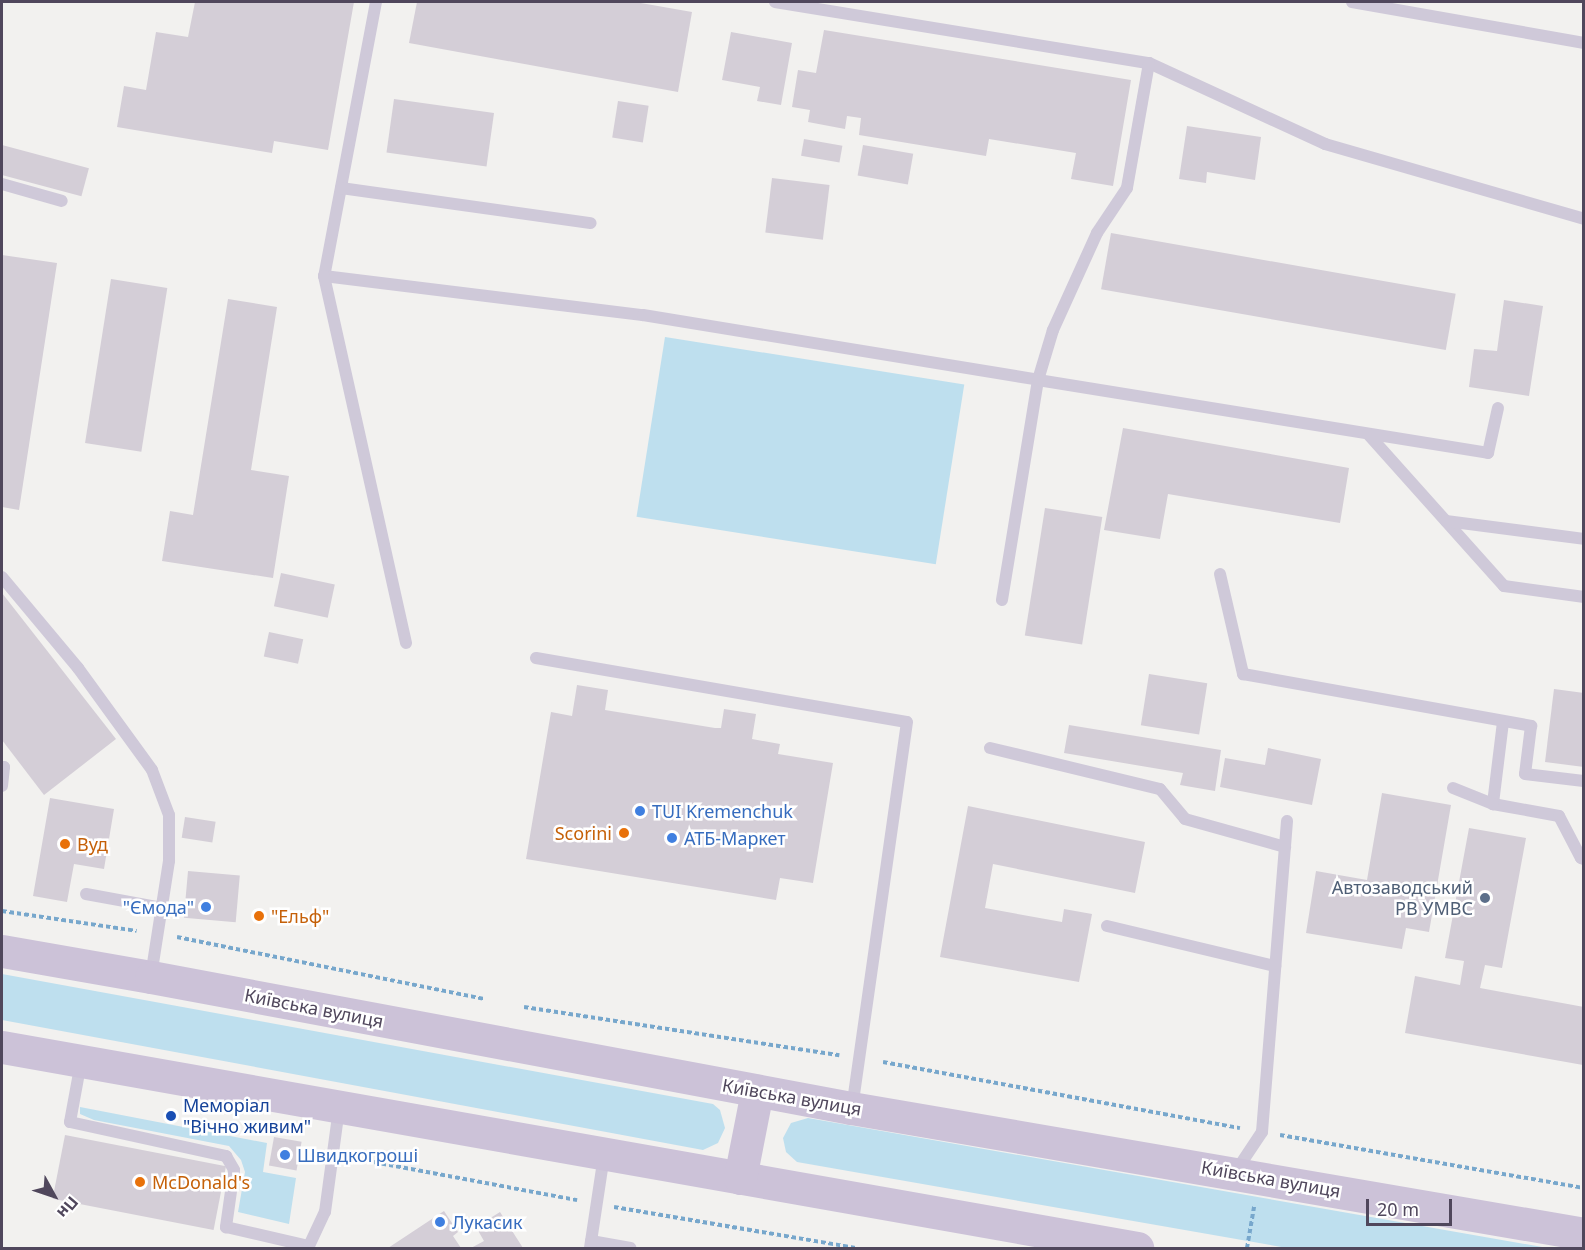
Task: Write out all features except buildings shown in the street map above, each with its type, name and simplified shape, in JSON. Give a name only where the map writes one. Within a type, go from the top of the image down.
[{"type":"main road","name":"Київська вулиця","points":[[2,951],[851,1108],[1584,1234]]},
{"type":"main road","points":[[2,1047],[1137,1248]]},
{"type":"main road","points":[[740,1178],[757,1091]]},
{"type":"lane","points":[[376,2],[324,276],[406,643]]},
{"type":"lane","points":[[775,2],[1149,63],[1325,144],[1584,219]]},
{"type":"lane","points":[[1352,2],[1584,43]]},
{"type":"lane","points":[[1002,600],[1038,380],[1053,330],[1097,232],[1126,188],[1149,63]]},
{"type":"lane","points":[[2,184],[62,201]]},
{"type":"lane","points":[[341,188],[591,223]]},
{"type":"lane","points":[[324,276],[643,315],[1488,453],[1498,408]]},
{"type":"lane","points":[[1368,434],[1504,586],[1584,597]]},
{"type":"lane","points":[[1446,520],[1584,539]]},
{"type":"lane","points":[[1220,574],[1243,674],[1531,726],[1525,774],[1584,781]]},
{"type":"lane","points":[[2,577],[78,668],[152,770],[169,815],[169,861],[151,977]]},
{"type":"lane","points":[[536,658],[907,722],[851,1108]]},
{"type":"lane","points":[[1492,804],[1503,722]]},
{"type":"lane","points":[[990,748],[1160,789],[1185,819],[1285,847]]},
{"type":"lane","points":[[2,767],[4,767],[2,786]]},
{"type":"lane","points":[[1453,788],[1492,804],[1559,816],[1581,858],[1584,859]]},
{"type":"lane","points":[[1235,1173],[1262,1132],[1287,820]]},
{"type":"lane","points":[[86,894],[162,908]]},
{"type":"lane","points":[[1107,926],[1275,966]]},
{"type":"lane","points":[[81,1061],[70,1122],[226,1156],[234,1170],[226,1227],[308,1247],[325,1212],[340,1107]]},
{"type":"lane","points":[[604,1154],[590,1245],[630,1248]]},
{"type":"path","points":[[2,911],[158,934],[484,999]]},
{"type":"path","points":[[524,1006],[843,1056]]},
{"type":"path","points":[[883,1062],[1262,1132],[1584,1188]]},
{"type":"path","points":[[1247,1248],[1255,1198]]},
{"type":"shaded area","points":[[665,337],[964,384],[936,564],[637,517]]},
{"type":"shaded area","points":[[2,974],[713,1104],[720,1110],[725,1128],[718,1143],[703,1150],[2,1020]]},
{"type":"shaded area","points":[[80,1107],[267,1143],[263,1172],[296,1178],[289,1224],[238,1212],[245,1172],[241,1160],[229,1146],[94,1120],[80,1114]]},
{"type":"shaded area","points":[[808,1118],[1548,1248],[1287,1248],[797,1162],[786,1152],[783,1138],[791,1123]]},
{"type":"place","name":"TUI Kremenchuk","points":[[640,811]]},
{"type":"place","name":"Scorini","points":[[624,833]]},
{"type":"place","name":"АТБ-Маркет","points":[[672,838]]},
{"type":"place","name":"Вуд","points":[[65,844]]},
{"type":"place","name":"Автозаводський РВ УМВС","points":[[1485,898]]},
{"type":"place","name":"\"Ємода\"","points":[[206,907]]},
{"type":"place","name":"\"Ельф\"","points":[[259,916]]},
{"type":"place","name":"Меморіал \"Вічно живим\"","points":[[171,1116]]},
{"type":"place","name":"Швидкогроші","points":[[285,1155]]},
{"type":"place","name":"McDonald's","points":[[140,1182]]},
{"type":"place","name":"Лукасик","points":[[440,1222]]}]
